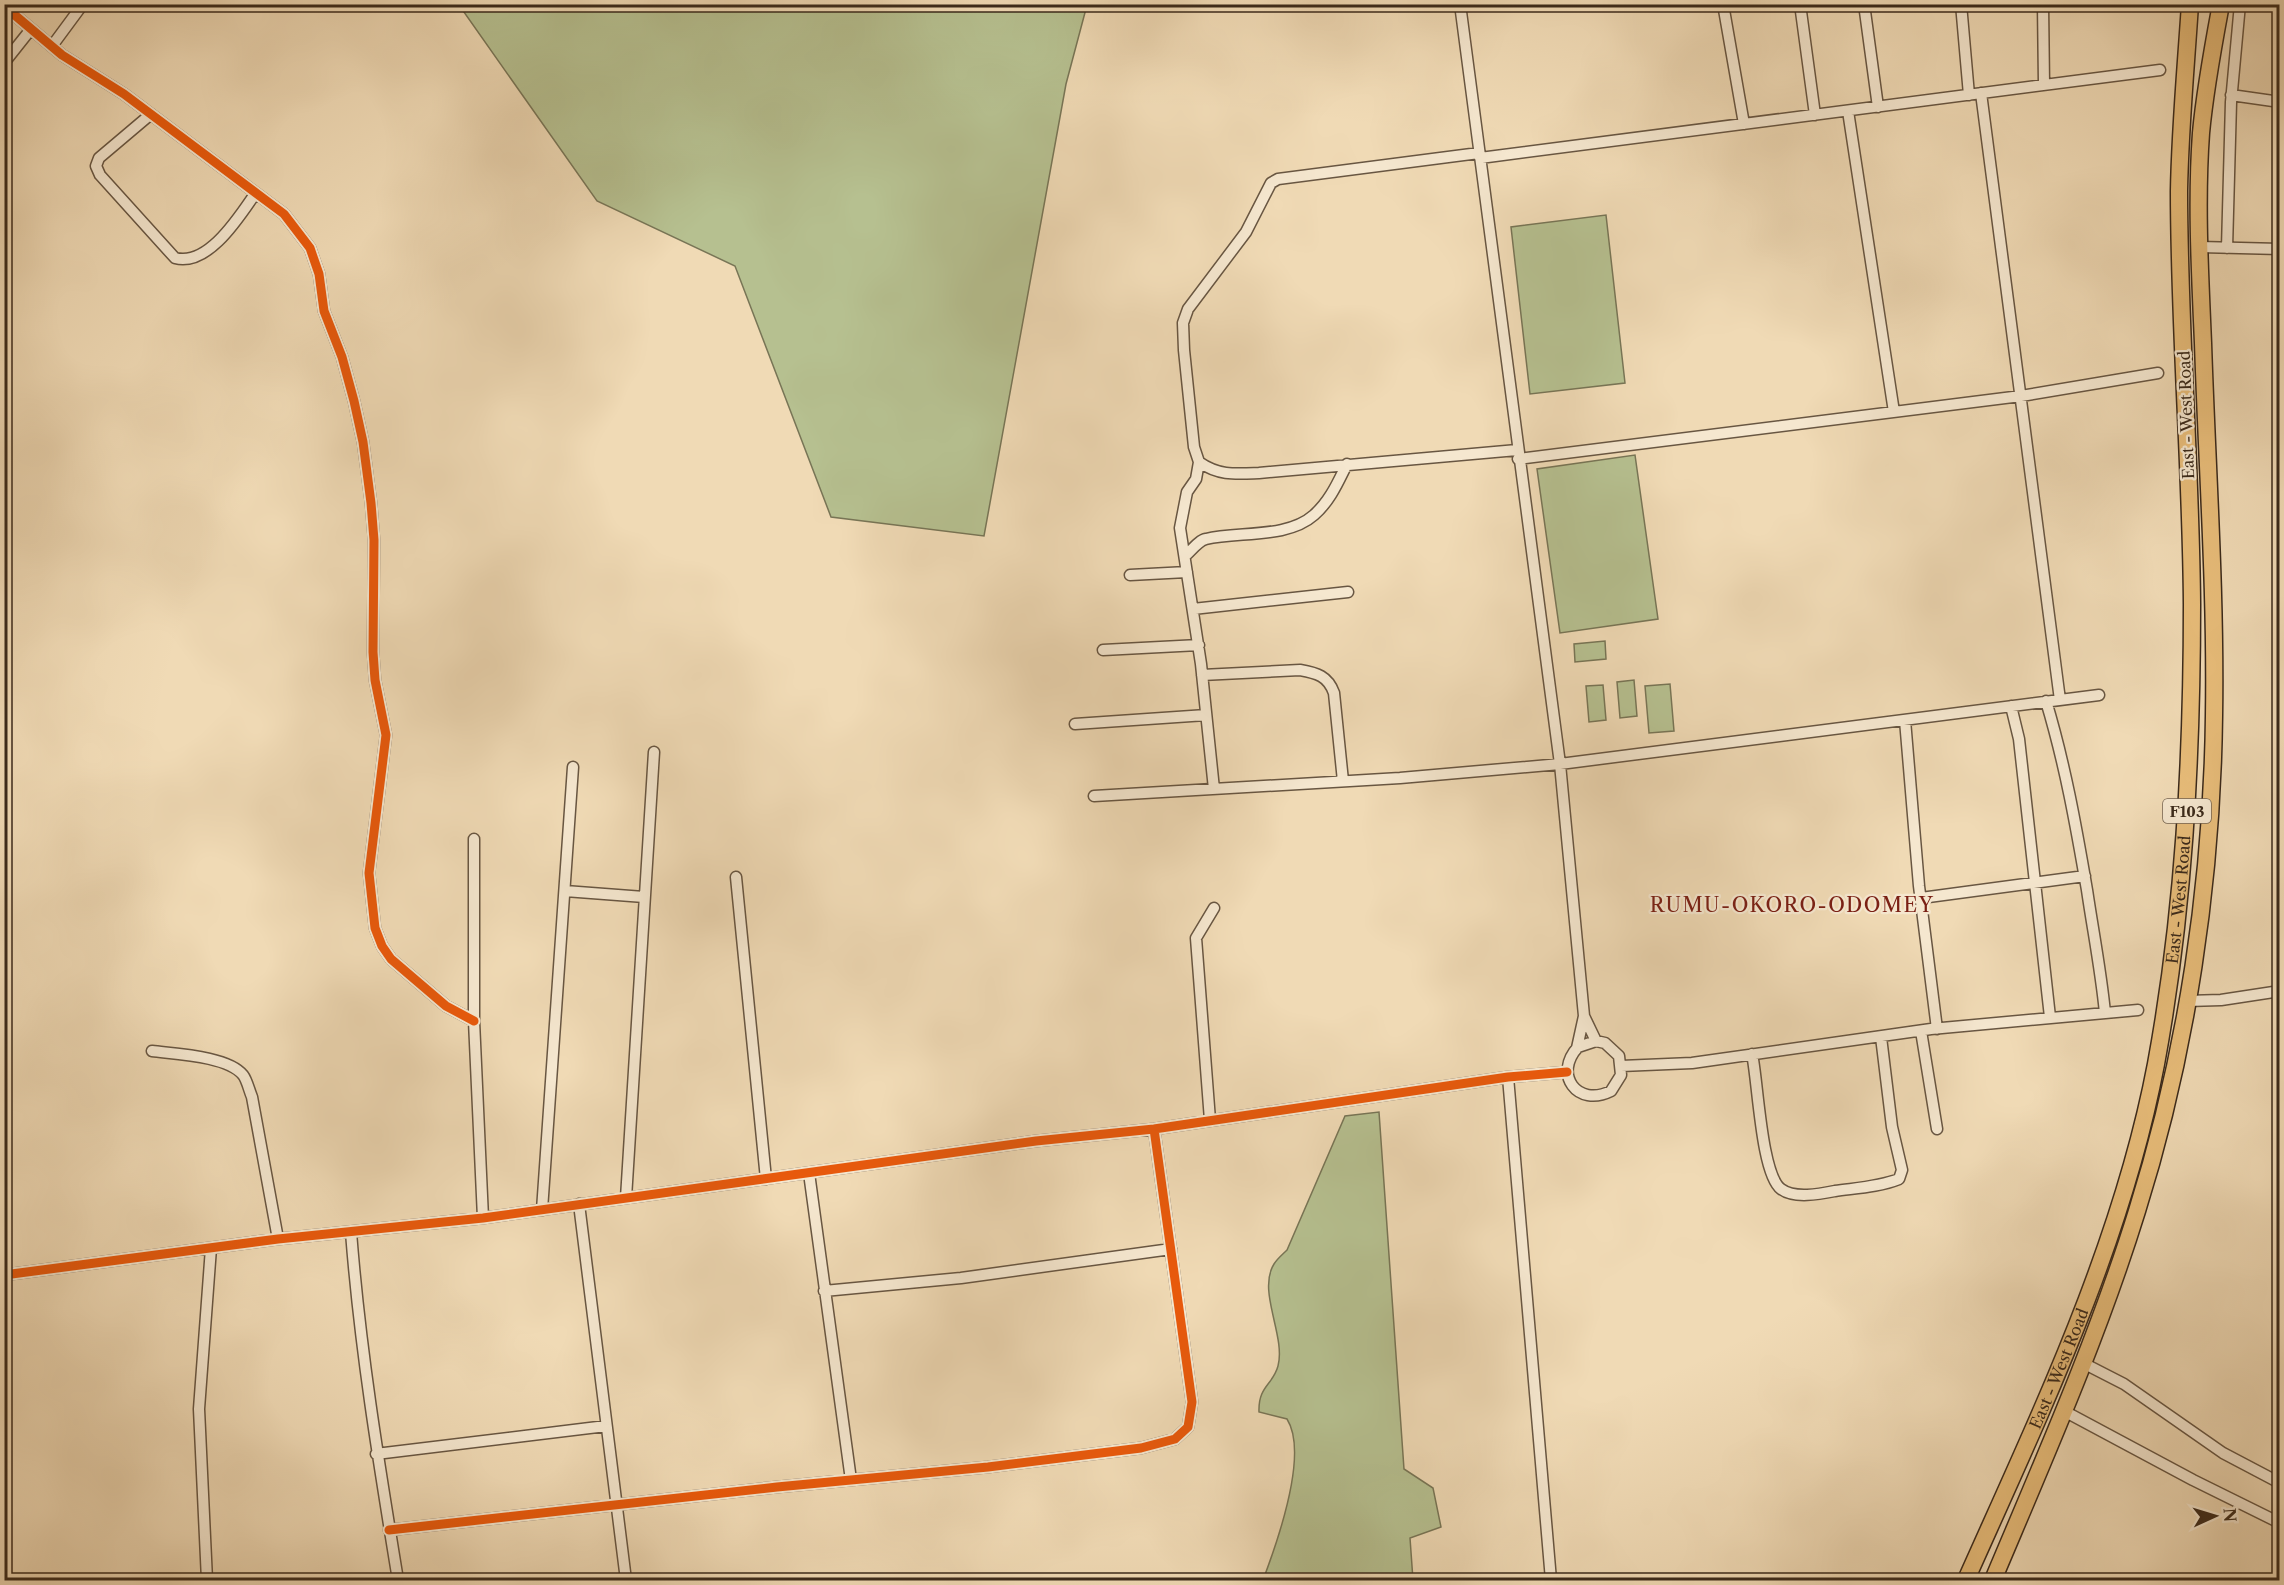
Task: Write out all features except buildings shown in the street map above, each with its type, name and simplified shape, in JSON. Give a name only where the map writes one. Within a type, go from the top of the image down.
[{"type":"main road","name":"East - West Road","points":[[1966,1581],[2036,1424],[2097,1268],[2136,1143],[2155,1066],[2184,850],[2191,718],[2192,601],[2180,191],[2190,4]]},
{"type":"main road","points":[[2186,65],[2198,4]]},
{"type":"main road","name":"East - West Road","points":[[1993,1581],[2064,1411],[2116,1276],[2155,1151],[2174,1072],[2187,1001],[2207,852],[2212,786],[2213,600],[2200,248],[2201,135],[2219,4]]},
{"type":"main road","points":[[2192,601],[2213,600]]},
{"type":"street","points":[[52,46],[83,4]]},
{"type":"street","points":[[1460,4],[1560,764],[1584,1016],[1577,1048],[1568,1062],[1567,1072],[1575,1089],[1583,1094],[1602,1095],[1617,1084],[1622,1066],[1613,1049],[1596,1041],[1584,1016]]},
{"type":"street","points":[[1723,4],[1744,124]]},
{"type":"street","points":[[1800,4],[1815,115]]},
{"type":"street","points":[[1864,4],[1878,107]]},
{"type":"street","points":[[1960,4],[1969,95]]},
{"type":"street","points":[[2043,4],[2044,85]]},
{"type":"street","points":[[2227,248],[2231,95],[2240,4]]},
{"type":"street","points":[[4,6],[52,46],[188,140],[255,194],[284,214],[310,248],[318,274],[324,311],[342,357],[363,442],[374,540],[372,585],[375,680],[386,735],[369,873],[375,928],[382,946],[391,959],[446,1006],[474,1021]]},
{"type":"street","points":[[4,63],[31,29]]},
{"type":"street","points":[[2158,373],[2021,396],[1518,454],[1223,474],[1211,471],[1200,462],[1194,447],[1183,323],[1196,295],[1246,232],[1271,183],[1278,179],[1744,124],[2160,70]]},
{"type":"street","points":[[1981,93],[2060,700]]},
{"type":"street","points":[[2231,95],[2280,102]]},
{"type":"street","points":[[1848,111],[1894,412]]},
{"type":"street","points":[[151,114],[99,158],[96,166],[100,175],[175,258],[182,260],[193,256],[225,235],[255,194]]},
{"type":"street","points":[[2200,248],[2280,249]]},
{"type":"street","points":[[1200,462],[1196,479],[1186,492],[1180,528],[1199,645],[1214,789]]},
{"type":"street","points":[[1185,556],[1204,539],[1249,535],[1285,528],[1313,516],[1330,497],[1347,464]]},
{"type":"street","points":[[1130,575],[1187,572]]},
{"type":"street","points":[[1193,609],[1348,592]]},
{"type":"street","points":[[1103,650],[1199,645]]},
{"type":"street","points":[[1202,675],[1300,670],[1315,672],[1330,681],[1334,693],[1343,782]]},
{"type":"street","points":[[1094,796],[1343,782],[1560,764],[2098,695]]},
{"type":"street","points":[[2046,701],[2064,761],[2098,950],[2105,1012]]},
{"type":"street","points":[[2011,706],[2019,739],[2050,1017]]},
{"type":"street","points":[[1075,724],[1206,715]]},
{"type":"street","points":[[1905,720],[1921,898],[1937,1029]]},
{"type":"street","points":[[626,1198],[654,752]]},
{"type":"street","points":[[542,1210],[573,767]]},
{"type":"street","points":[[474,839],[474,1021],[483,1218]]},
{"type":"street","points":[[736,876],[766,1179]]},
{"type":"street","points":[[1921,898],[2085,876]]},
{"type":"street","points":[[565,891],[644,897]]},
{"type":"street","points":[[1210,1120],[1196,939],[1214,908]]},
{"type":"street","points":[[2187,1001],[2221,1000],[2280,991]]},
{"type":"street","points":[[1622,1066],[1692,1063],[1937,1029],[2138,1010]]},
{"type":"street","points":[[1921,1031],[1937,1129]]},
{"type":"street","points":[[1752,1054],[1769,1171],[1780,1189],[1793,1194],[1819,1194],[1888,1183],[1899,1179],[1902,1170],[1892,1127],[1881,1037]]},
{"type":"street","points":[[1577,1048],[1596,1041]]},
{"type":"street","points":[[152,1051],[211,1059],[233,1066],[244,1076],[252,1097],[278,1239]]},
{"type":"street","points":[[4,1275],[278,1239],[483,1218],[1036,1141],[1154,1129],[1508,1077],[1567,1072]]},
{"type":"street","points":[[1508,1077],[1551,1581]]},
{"type":"street","points":[[389,1530],[1141,1448],[1175,1439],[1188,1427],[1192,1402],[1154,1129]]},
{"type":"street","points":[[809,1173],[851,1480]]},
{"type":"street","points":[[579,1204],[626,1581]]},
{"type":"street","points":[[351,1232],[356,1307],[376,1454],[398,1581]]},
{"type":"street","points":[[207,1581],[199,1409],[211,1248]]},
{"type":"street","points":[[824,1291],[961,1278],[1172,1249]]},
{"type":"street","points":[[2083,1363],[2124,1384],[2223,1454],[2280,1483]]},
{"type":"street","points":[[2064,1411],[2202,1485],[2280,1522]]},
{"type":"street","points":[[376,1454],[606,1426]]},
{"type":"green space","points":[[459,5],[1087,5],[1066,84],[984,536],[831,517],[735,266],[597,201]]},
{"type":"green space","points":[[1606,215],[1625,383],[1530,394],[1511,227]]},
{"type":"green space","points":[[1635,455],[1658,619],[1560,633],[1537,469]]},
{"type":"green space","points":[[1605,641],[1606,659],[1575,662],[1574,644]]},
{"type":"green space","points":[[1634,680],[1637,716],[1620,718],[1617,682]]},
{"type":"green space","points":[[1670,684],[1674,731],[1649,733],[1645,686]]},
{"type":"green space","points":[[1603,685],[1606,720],[1589,722],[1586,686]]},
{"type":"green space","points":[[1379,1112],[1404,1469],[1433,1488],[1441,1527],[1410,1538],[1413,1580],[1263,1580],[1283,1522],[1293,1476],[1294,1454],[1293,1434],[1287,1419],[1259,1412],[1263,1391],[1276,1372],[1279,1354],[1270,1300],[1270,1275],[1275,1262],[1287,1250],[1345,1116]]},
{"type":"cycle path","points":[[4,6],[62,55],[124,94],[284,214],[310,248],[319,274],[324,311],[342,357],[354,401],[363,442],[371,503],[374,540],[373,652],[375,680],[386,735],[369,873],[375,928],[382,946],[391,959],[446,1006],[474,1021]]},
{"type":"cycle path","points":[[4,1275],[278,1239],[483,1218],[1036,1141],[1154,1129],[1508,1077],[1567,1072]]},
{"type":"cycle path","points":[[389,1530],[777,1487],[988,1467],[1141,1448],[1175,1439],[1188,1427],[1192,1402],[1154,1129]]},
{"type":"district","name":"RUMU-OKORO-ODOMEY","points":[[1792,905]]}]
